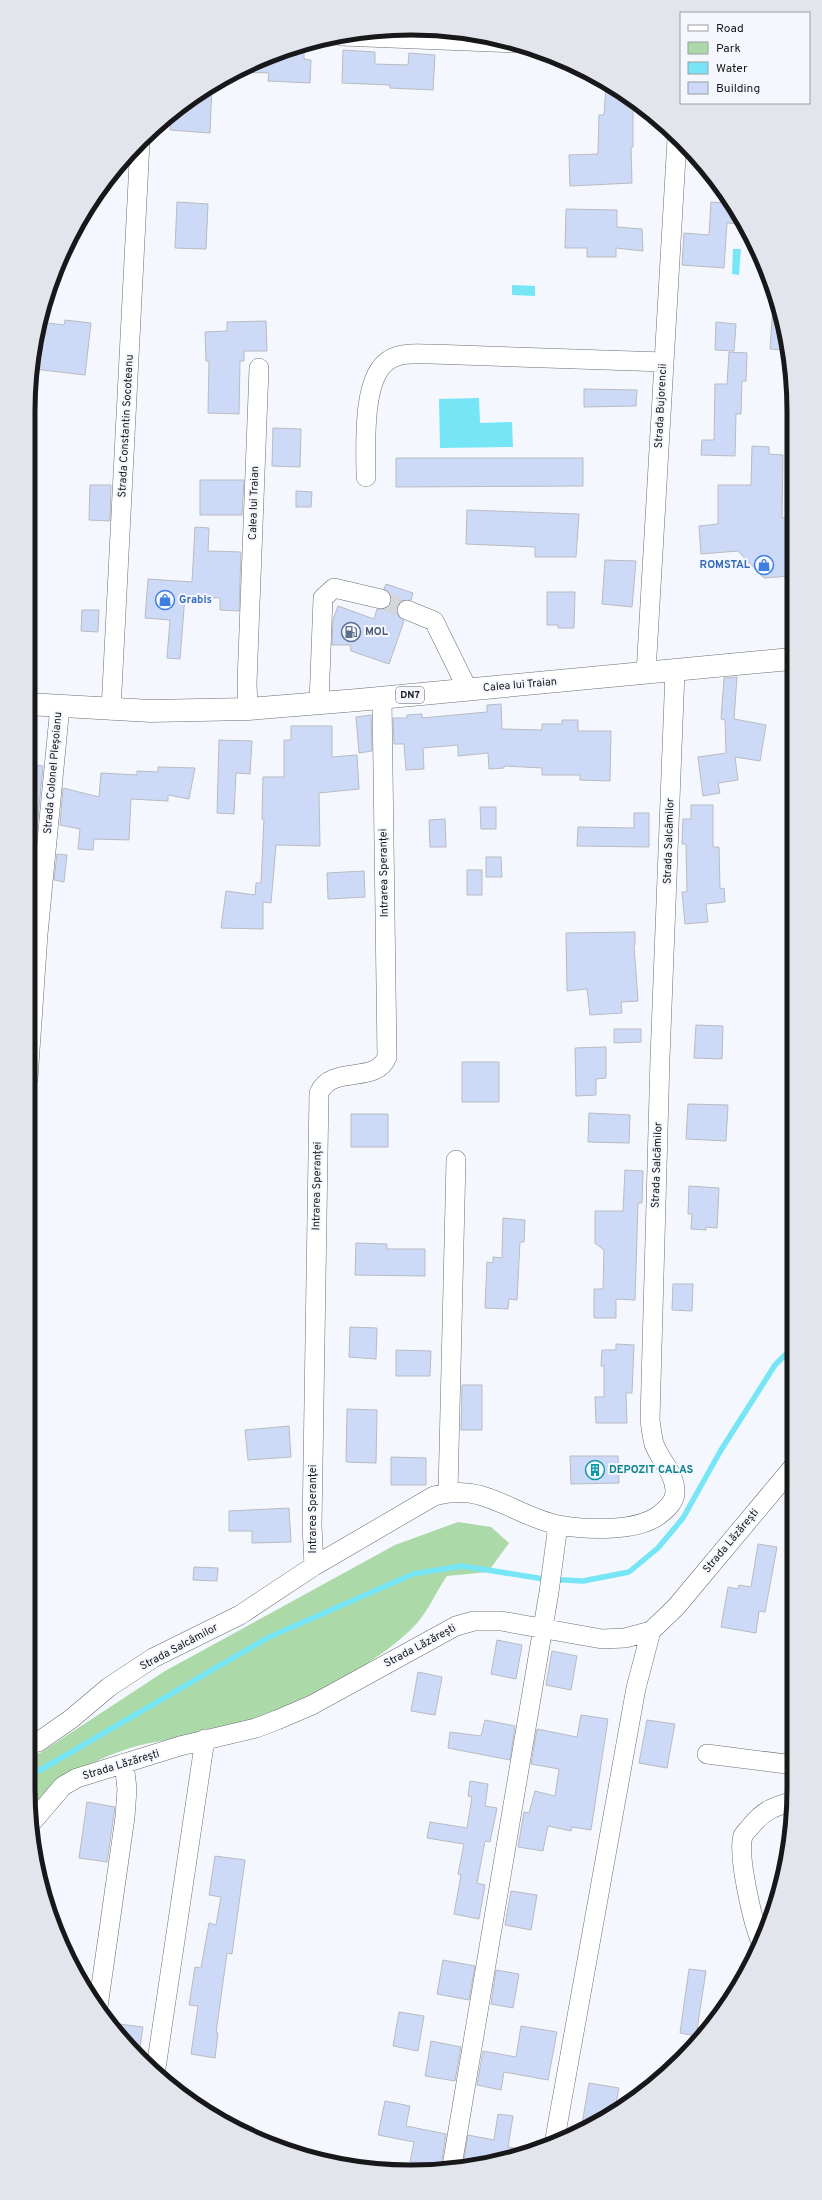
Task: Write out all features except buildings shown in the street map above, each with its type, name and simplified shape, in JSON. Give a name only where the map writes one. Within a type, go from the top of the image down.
[{"type":"highway","name":"Calea lui Traian","points":[[35,704],[111,710],[179,711],[248,709],[382,698],[787,659]]},
{"type":"street","name":"Strada Bujorencii","points":[[646,673],[676,144]]},
{"type":"street","name":"Strada Constantin Socoteanu","points":[[111,710],[140,151]]},
{"type":"street","points":[[366,477],[366,436],[370,399],[373,384],[378,372],[389,360],[408,354],[431,354],[664,362]]},
{"type":"street","name":"Calea lui Traian","points":[[248,709],[247,683],[259,368]]},
{"type":"street","points":[[319,703],[323,598],[334,588],[381,599]]},
{"type":"street","points":[[407,610],[434,622],[468,690]]},
{"type":"street","name":"Strada Salcâmilor","points":[[558,1525],[620,1528],[644,1522],[657,1516],[670,1506],[675,1492],[671,1472],[654,1444],[650,1420],[660,1058],[675,671]]},
{"type":"street","name":"Intrarea Speranței","points":[[382,698],[387,1057],[384,1064],[377,1070],[332,1078],[323,1084],[319,1093],[312,1526],[314,1566],[434,1496],[448,1492],[478,1494],[558,1525]]},
{"type":"street","name":"Strada Colonel Pleșoianu","points":[[35,978],[60,706]]},
{"type":"street","points":[[448,1492],[456,1160]]},
{"type":"street","name":"Strada Lăzărești","points":[[36,1817],[63,1786],[77,1778],[204,1739],[256,1728],[312,1705],[456,1626],[474,1621],[501,1621],[602,1638],[625,1638],[651,1631],[676,1607],[787,1475]]},
{"type":"street","points":[[453,2163],[549,1592],[558,1525]]},
{"type":"street","name":"Strada Salcâmilor","points":[[35,1743],[72,1719],[109,1687],[153,1658],[240,1615],[314,1566]]},
{"type":"street","points":[[555,2136],[636,1688],[651,1631]]},
{"type":"street","points":[[156,2066],[204,1739]]},
{"type":"street","points":[[707,1754],[787,1764]]},
{"type":"street","points":[[99,1999],[125,1817],[127,1789],[124,1763]]},
{"type":"street","points":[[757,1934],[754,1927],[743,1864],[743,1835],[764,1812],[773,1806],[786,1803]]},
{"type":"green space","points":[[458,1522],[491,1527],[509,1543],[488,1572],[447,1576],[418,1622],[400,1639],[378,1656],[326,1687],[298,1701],[244,1722],[200,1734],[158,1741],[123,1750],[94,1762],[66,1778],[53,1787],[36,1803],[35,1755],[40,1753],[165,1671],[395,1545]]},
{"type":"water","points":[[733,249],[741,249],[739,275],[732,274]]},
{"type":"water","points":[[512,285],[535,286],[535,296],[512,295]]},
{"type":"water","points":[[479,398],[480,423],[512,422],[513,447],[440,448],[439,399]]},
{"type":"waterway","points":[[35,1772],[267,1638],[413,1574],[462,1566],[544,1579],[583,1581],[629,1572],[658,1548],[683,1518],[721,1450],[775,1365],[787,1353]]},
{"type":"tunnel","points":[[381,599],[407,610]]},
{"type":"place","name":"ROMSTAL","points":[[764,565]]},
{"type":"place","name":"Grabis","points":[[165,600]]},
{"type":"place","name":"MOL","points":[[351,632]]},
{"type":"place","name":"DEPOZIT CALAS","points":[[595,1470]]}]
